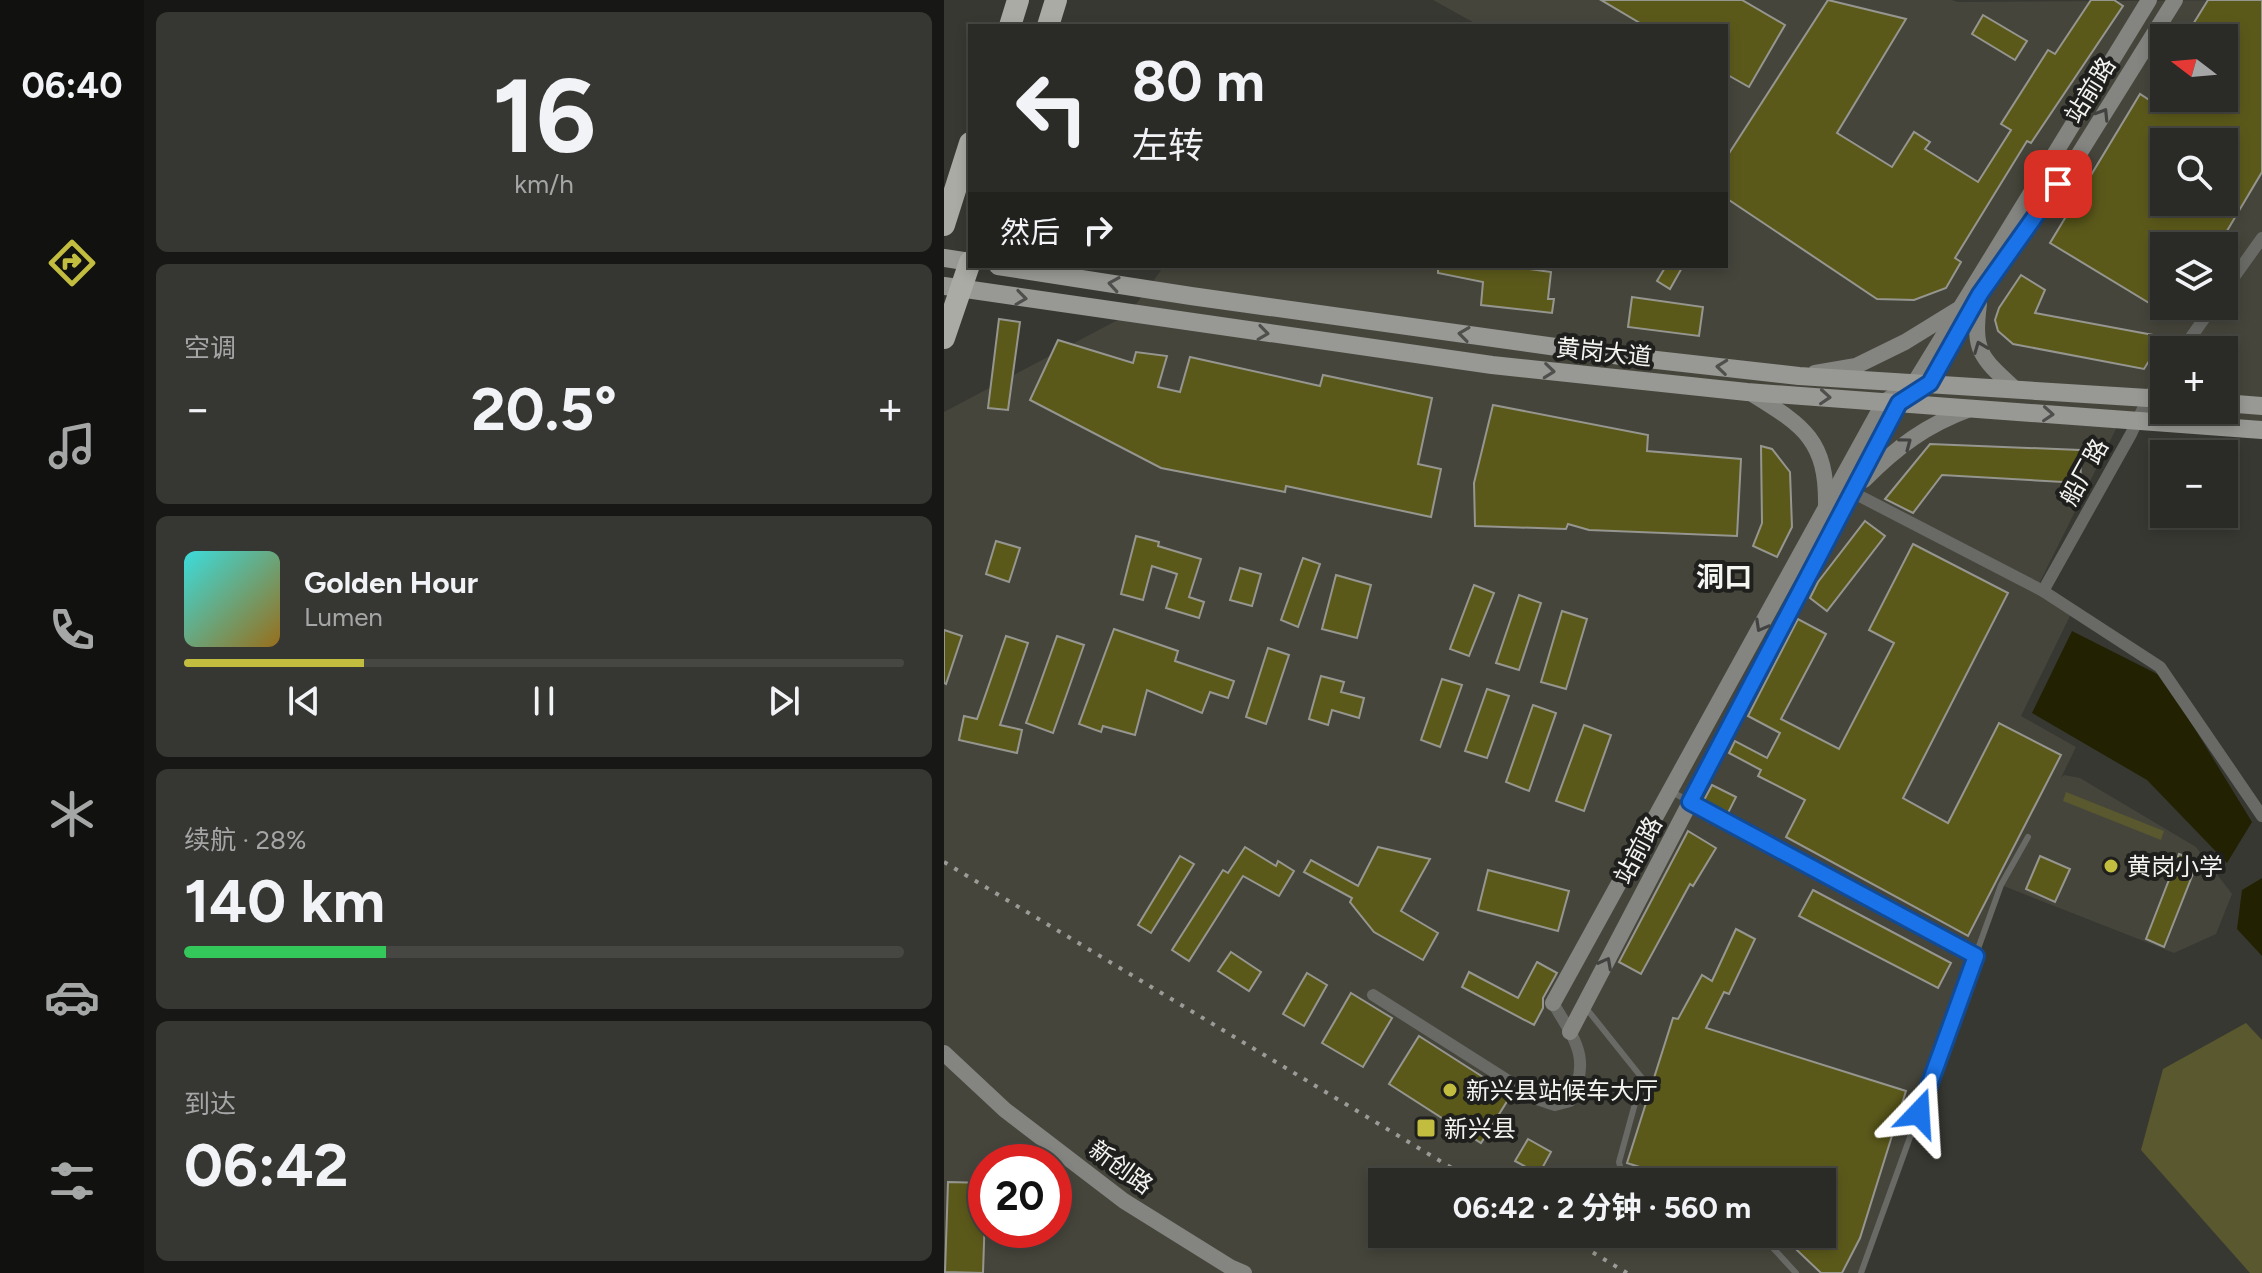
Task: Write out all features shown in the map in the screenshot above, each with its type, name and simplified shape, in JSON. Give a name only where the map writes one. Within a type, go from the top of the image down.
[{"type":"highway","points":[[1011,24],[1018,0]]},
{"type":"highway","points":[[1049,24],[1056,0]]},
{"type":"highway","points":[[944,225],[967,152]]},
{"type":"highway","points":[[944,338],[968,268]]},
{"type":"main road","points":[[944,258],[968,262]]},
{"type":"main road","name":"黄岗大道","points":[[1011,268],[1621,356],[1799,376],[2150,398]]},
{"type":"main road","name":"黄岗大道","points":[[944,286],[1492,365],[1747,392],[2262,430]]},
{"type":"main road","points":[[1186,322],[1191,296]]},
{"type":"main road","points":[[2238,404],[2262,406]]},
{"type":"street","name":"站前路","points":[[1923,382],[1958,309],[2149,0]]},
{"type":"street","name":"站前路","points":[[1553,1003],[1826,509],[1891,402],[1923,382],[1980,294],[2074,162],[2175,0]]},
{"type":"street","points":[[2238,271],[2262,238]]},
{"type":"street","points":[[1980,294],[1975,334],[1982,357],[2014,388]]},
{"type":"street","points":[[1799,376],[1856,366],[1905,342],[1958,309]]},
{"type":"street","points":[[1747,392],[1787,416],[1802,428],[1815,445],[1827,476],[1826,509]]},
{"type":"street","name":"站前路","points":[[1570,1032],[1852,492],[1891,402]]},
{"type":"street","name":"船厂路","points":[[2043,591],[2138,421],[2150,406]]},
{"type":"street","points":[[1970,408],[1936,421],[1885,459],[1852,492],[2043,591],[2160,667],[2262,816]]},
{"type":"street","points":[[1373,995],[1537,1099],[1555,1105],[1570,1101],[1580,1082],[1582,1065],[1570,1032],[1553,1003]]},
{"type":"street","name":"新创路","points":[[944,1053],[1005,1110],[1124,1201],[1244,1273]]},
{"type":"lane","points":[[1668,791],[1976,956]]},
{"type":"lane","points":[[1861,1273],[2001,885],[2028,837]]},
{"type":"lane","points":[[1584,1005],[1642,1078],[1619,1162],[1620,1168]]},
{"type":"lane","points":[[1773,1248],[1796,1273]]},
{"type":"shaded area","points":[[1433,0],[2262,0],[2262,437],[2117,427],[2036,590],[2072,612],[2021,716],[2076,747],[2061,778],[2064,775],[2080,778],[2196,847],[2232,894],[2216,934],[2174,953],[2001,885],[1861,1273],[944,1273],[944,412],[1129,314],[1163,268],[1728,268],[1728,24],[1476,24]]},
{"type":"shaded area","points":[[2072,631],[2163,677],[2252,822],[2227,863],[2147,780],[2032,713]]},
{"type":"shaded area","points":[[2066,792],[2164,831],[2161,840],[2063,801]]},
{"type":"shaded area","points":[[2262,878],[2262,956],[2237,929],[2242,890]]},
{"type":"shaded area","points":[[2246,1023],[2262,1040],[2262,1273],[2250,1273],[2141,1150],[2163,1069]]},
{"type":"building","points":[[1601,0],[1742,0],[1785,25],[1749,87],[1728,75],[1728,24],[1642,24]]},
{"type":"building","points":[[1828,0],[1906,19],[1837,133],[1892,167],[1914,132],[1930,142],[1925,149],[1978,182],[2011,130],[2001,124],[2048,50],[2055,54],[2091,0],[2114,0],[2123,6],[2031,143],[2027,141],[1955,258],[1961,262],[1946,288],[1914,300],[1877,299],[1728,199],[1728,155]]},
{"type":"building","points":[[2208,0],[2262,0],[2262,172],[2238,212],[2238,128],[2150,128],[2150,216],[2236,216],[2226,232],[2150,232],[2150,304],[2050,243],[2140,94],[2150,100],[2150,112],[2238,112],[2238,24],[2193,24]]},
{"type":"building","points":[[1983,15],[2027,41],[2015,60],[1972,34]]},
{"type":"building","points":[[1438,268],[1523,268],[1551,272],[1548,299],[1554,299],[1552,313],[1481,305],[1483,282],[1438,273]]},
{"type":"building","points":[[1665,268],[1682,268],[1670,289],[1657,281]]},
{"type":"building","points":[[2021,275],[2045,290],[2035,313],[2159,336],[2150,336],[2150,359],[2144,369],[2013,344],[1998,331],[1995,320],[1999,308]]},
{"type":"building","points":[[1632,297],[1703,307],[1699,336],[1628,327]]},
{"type":"building","points":[[999,319],[1020,322],[1008,410],[988,408]]},
{"type":"building","points":[[1058,340],[1133,363],[1136,352],[1167,356],[1158,387],[1180,392],[1190,357],[1320,386],[1323,375],[1432,398],[1418,464],[1441,469],[1431,517],[1286,486],[1285,492],[1161,468],[1030,400]]},
{"type":"building","points":[[1493,405],[1648,435],[1647,451],[1741,459],[1737,536],[1589,530],[1568,524],[1566,529],[1475,526],[1474,483]]},
{"type":"building","points":[[1930,444],[2080,450],[2081,483],[1942,475],[1913,513],[1885,499]]},
{"type":"building","points":[[1761,446],[1772,449],[1790,472],[1792,527],[1777,557],[1753,546],[1762,523]]},
{"type":"building","points":[[1865,521],[1885,536],[1827,611],[1810,598],[1818,582]]},
{"type":"building","points":[[1136,536],[1201,559],[1189,597],[1204,602],[1199,618],[1166,608],[1177,574],[1152,566],[1143,600],[1121,594]]},
{"type":"building","points":[[996,541],[1020,548],[1009,582],[986,574]]},
{"type":"building","points":[[1913,544],[2008,593],[1903,798],[1948,823],[1999,723],[2061,755],[1968,936],[1786,837],[1805,800],[1758,776],[1761,770],[1729,753],[1735,741],[1767,758],[1780,733],[1748,716],[1798,619],[1826,634],[1781,719],[1839,749],[1894,643],[1869,630]]},
{"type":"building","points":[[1303,558],[1320,564],[1298,627],[1281,620]]},
{"type":"building","points":[[1240,568],[1261,574],[1252,606],[1230,600]]},
{"type":"building","points":[[1336,575],[1371,585],[1357,638],[1322,629]]},
{"type":"building","points":[[1474,585],[1494,593],[1469,656],[1450,649]]},
{"type":"building","points":[[1519,595],[1541,603],[1519,670],[1496,663]]},
{"type":"building","points":[[1562,611],[1587,619],[1566,689],[1541,682]]},
{"type":"building","points":[[1114,629],[1178,651],[1175,661],[1234,681],[1228,698],[1210,692],[1202,713],[1147,690],[1135,735],[1103,726],[1101,732],[1079,724]]},
{"type":"building","points":[[944,630],[962,636],[946,684],[944,683]]},
{"type":"building","points":[[1006,636],[1028,643],[1000,725],[1022,730],[1017,753],[959,740],[964,716],[977,719]]},
{"type":"building","points":[[1057,636],[1084,645],[1053,733],[1026,723]]},
{"type":"building","points":[[1268,648],[1289,655],[1266,724],[1246,717]]},
{"type":"building","points":[[1321,676],[1344,682],[1341,692],[1364,698],[1359,718],[1332,710],[1328,725],[1309,719]]},
{"type":"building","points":[[1442,679],[1462,685],[1440,747],[1421,740]]},
{"type":"building","points":[[1487,689],[1509,696],[1487,758],[1465,751]]},
{"type":"building","points":[[1533,705],[1556,713],[1529,791],[1506,782]]},
{"type":"building","points":[[1584,725],[1611,735],[1584,811],[1556,801]]},
{"type":"building","points":[[1712,785],[1736,797],[1727,815],[1703,802]]},
{"type":"building","points":[[1688,831],[1716,848],[1693,886],[1690,884],[1641,974],[1619,962]]},
{"type":"building","points":[[1245,847],[1276,866],[1278,861],[1294,871],[1279,896],[1243,876],[1189,961],[1172,950],[1223,870],[1228,873]]},
{"type":"building","points":[[1378,847],[1430,859],[1401,911],[1438,933],[1423,960],[1374,932],[1350,902],[1352,898],[1304,872],[1311,860],[1358,886]]},
{"type":"building","points":[[2179,854],[2198,861],[2164,947],[2146,939]]},
{"type":"building","points":[[1180,856],[1194,864],[1151,933],[1138,925]]},
{"type":"building","points":[[2040,856],[2070,869],[2055,902],[2026,889]]},
{"type":"building","points":[[1488,870],[1569,891],[1558,931],[1478,910]]},
{"type":"building","points":[[1813,890],[1951,963],[1938,988],[1799,916]]},
{"type":"building","points":[[1736,929],[1755,939],[1729,994],[1724,992],[1706,1028],[1906,1091],[1860,1238],[1842,1273],[1821,1273],[1795,1248],[1836,1248],[1836,1168],[1643,1168],[1627,1163],[1673,1018],[1678,1019],[1702,975],[1712,981]]},
{"type":"building","points":[[1231,952],[1261,972],[1249,991],[1218,971]]},
{"type":"building","points":[[1537,962],[1557,973],[1543,998],[1543,1008],[1534,1025],[1462,987],[1469,972],[1518,998]]},
{"type":"building","points":[[1307,973],[1327,985],[1304,1026],[1283,1014]]},
{"type":"building","points":[[1351,993],[1392,1018],[1363,1067],[1322,1043]]},
{"type":"building","name":"新兴县站候车大厅","points":[[1419,1036],[1511,1095],[1481,1143],[1389,1084]]},
{"type":"building","points":[[1528,1139],[1551,1152],[1542,1168],[1528,1168],[1515,1161]]},
{"type":"building","points":[[948,1182],[968,1183],[968,1248],[984,1248],[983,1273],[945,1272]]},
{"type":"railway","points":[[944,862],[1452,1168]]},
{"type":"railway","points":[[1585,1248],[1627,1273]]},
{"type":"place","name":"黄岗小学","points":[[2111,866]]},
{"type":"place","name":"新兴县站候车大厅","points":[[1450,1090]]},
{"type":"place","name":"新兴县","points":[[1426,1128]]},
{"type":"district","name":"洞口","points":[[1724,577]]},
{"type":"route","points":[[1919,1113],[1976,956],[1690,802],[1899,403],[1930,383],[1980,294],[2058,184]]}]
